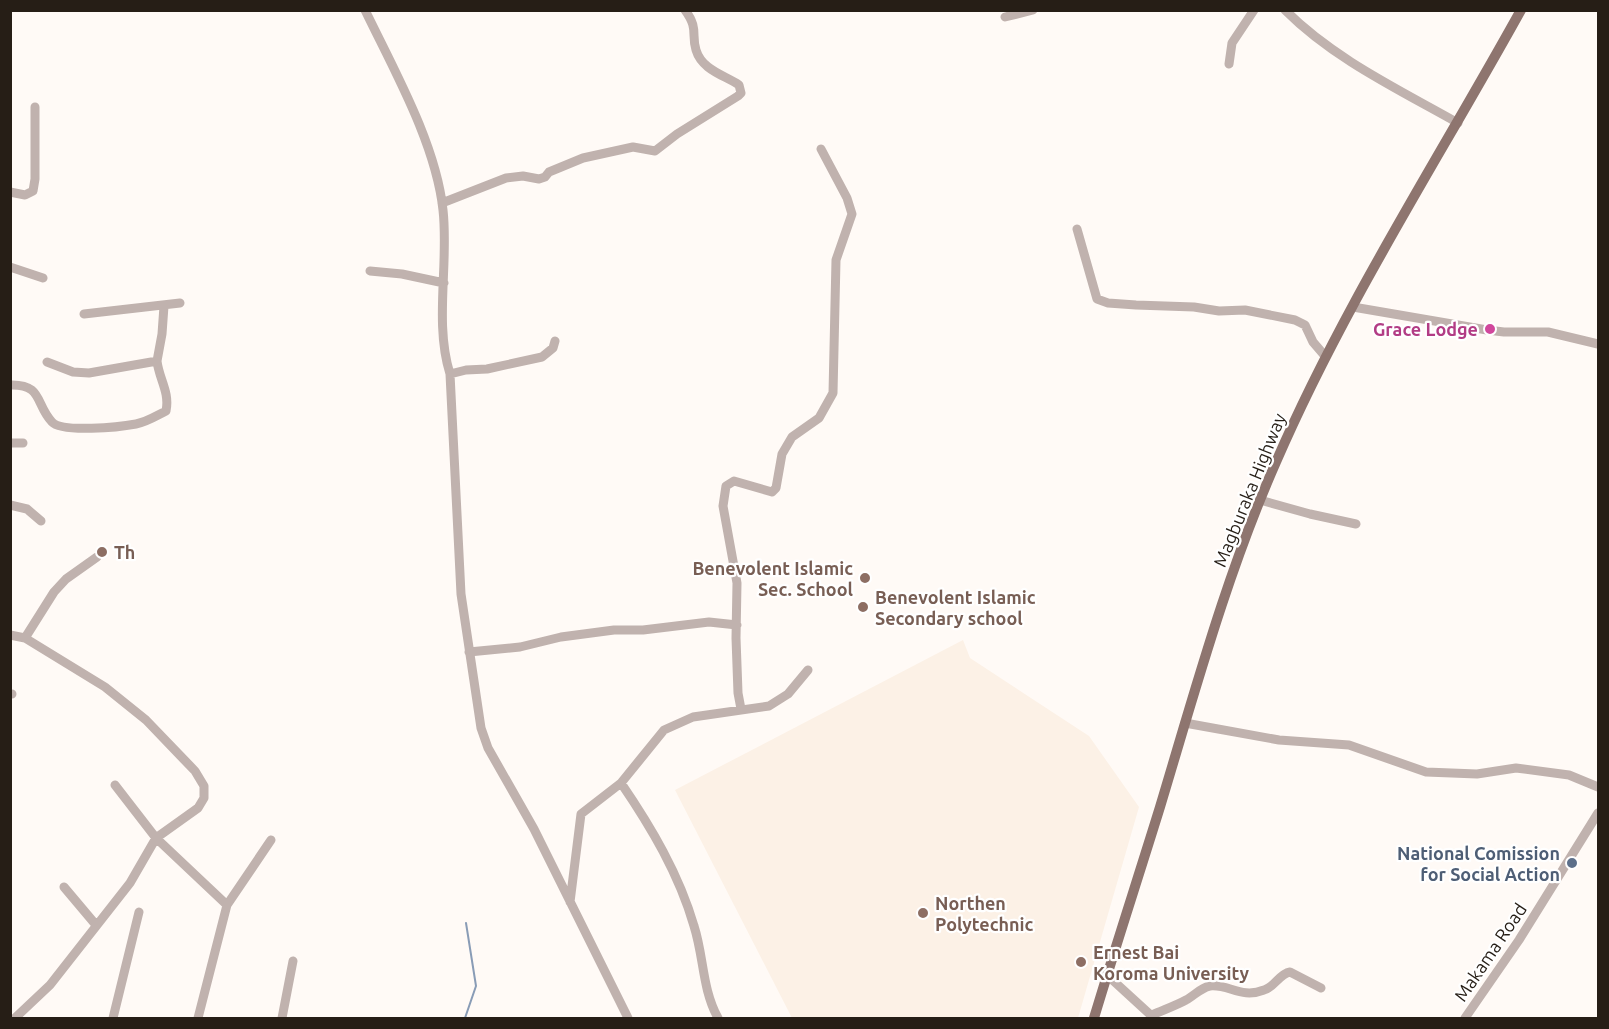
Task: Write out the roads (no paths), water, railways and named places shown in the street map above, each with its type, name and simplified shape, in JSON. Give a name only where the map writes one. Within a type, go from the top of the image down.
[{"type":"main road","name":"Magburaka Highway","points":[[1094,1018],[1235,566],[1260,500],[1325,356],[1521,10]]},
{"type":"street","points":[[365,10],[427,145],[438,179],[442,203],[444,331],[446,362],[450,374],[461,594],[481,728],[488,748],[534,828],[628,1018]]},
{"type":"street","points":[[442,203],[506,178],[523,176],[539,179],[545,177],[549,172],[583,158],[633,147],[655,151],[677,134],[738,96],[741,93],[739,85],[720,75],[703,62],[696,50],[693,24],[685,10]]},
{"type":"street","points":[[1005,17],[1033,10]]},
{"type":"street","points":[[1229,64],[1232,43],[1254,10]]},
{"type":"street","points":[[1287,11],[1317,40],[1381,80],[1458,123]]},
{"type":"street","points":[[10,192],[25,195],[33,191],[35,107]]},
{"type":"street","points":[[741,709],[738,693],[737,583],[723,506],[726,486],[734,481],[772,492],[776,488],[782,454],[792,437],[819,418],[833,393],[837,260],[852,214],[847,198],[821,149]]},
{"type":"street","points":[[1077,229],[1097,299],[1108,303],[1245,310],[1295,320],[1305,325],[1313,342],[1325,356]]},
{"type":"street","points":[[10,267],[43,278]]},
{"type":"street","points":[[370,271],[402,274],[444,283]]},
{"type":"street","points":[[84,314],[180,303]]},
{"type":"street","points":[[10,385],[26,385],[35,391],[53,423],[61,427],[98,428],[136,424],[151,419],[166,411],[168,401],[157,361],[164,306]]},
{"type":"street","points":[[1353,307],[1487,330],[1548,332],[1599,344]]},
{"type":"street","points":[[450,374],[466,370],[488,369],[542,357],[553,348],[555,341]]},
{"type":"street","points":[[47,362],[73,372],[89,373],[157,361]]},
{"type":"street","points":[[10,443],[23,443]]},
{"type":"street","points":[[1260,500],[1356,524]]},
{"type":"street","points":[[10,505],[27,509],[41,521]]},
{"type":"street","points":[[25,638],[54,592],[66,579],[97,557]]},
{"type":"street","points":[[470,652],[520,647],[561,637],[614,630],[643,630],[709,622],[737,625]]},
{"type":"street","points":[[10,635],[25,638],[105,687],[146,720],[195,771],[204,786],[204,798],[198,808],[156,838],[130,884],[50,985],[15,1018]]},
{"type":"street","points":[[570,902],[581,814],[621,783],[664,730],[693,717],[769,706],[780,700],[808,670]]},
{"type":"street","points":[[1185,723],[1279,740],[1349,745],[1426,772],[1477,774],[1516,768],[1569,775],[1599,787]]},
{"type":"street","points":[[621,783],[661,847],[675,876],[693,923],[706,991],[718,1018]]},
{"type":"street","points":[[115,785],[156,838],[227,905]]},
{"type":"street","name":"Makama Road","points":[[1465,1018],[1519,940],[1599,813]]},
{"type":"street","points":[[198,1018],[227,905],[271,840]]},
{"type":"street","points":[[64,887],[96,925]]},
{"type":"street","points":[[113,1018],[139,912]]},
{"type":"street","points":[[282,1018],[293,961]]},
{"type":"street","points":[[1107,975],[1153,1017],[1197,991],[1211,986],[1248,994],[1266,990],[1285,973],[1290,972],[1321,988]]},
{"type":"waterway","points":[[465,1018],[476,986],[466,923]]},
{"type":"place","name":"Grace Lodge","points":[[1490,329]]},
{"type":"place","name":"Th","points":[[102,552]]},
{"type":"place","name":"Benevolent Islamic Sec. School","points":[[865,578]]},
{"type":"place","name":"Benevolent Islamic Secondary school","points":[[863,607]]},
{"type":"place","name":"National Comission for Social Action","points":[[1572,863]]},
{"type":"place","name":"Northen Polytechnic","points":[[923,913]]},
{"type":"place","name":"Ernest Bai Koroma University","points":[[1081,962]]}]
